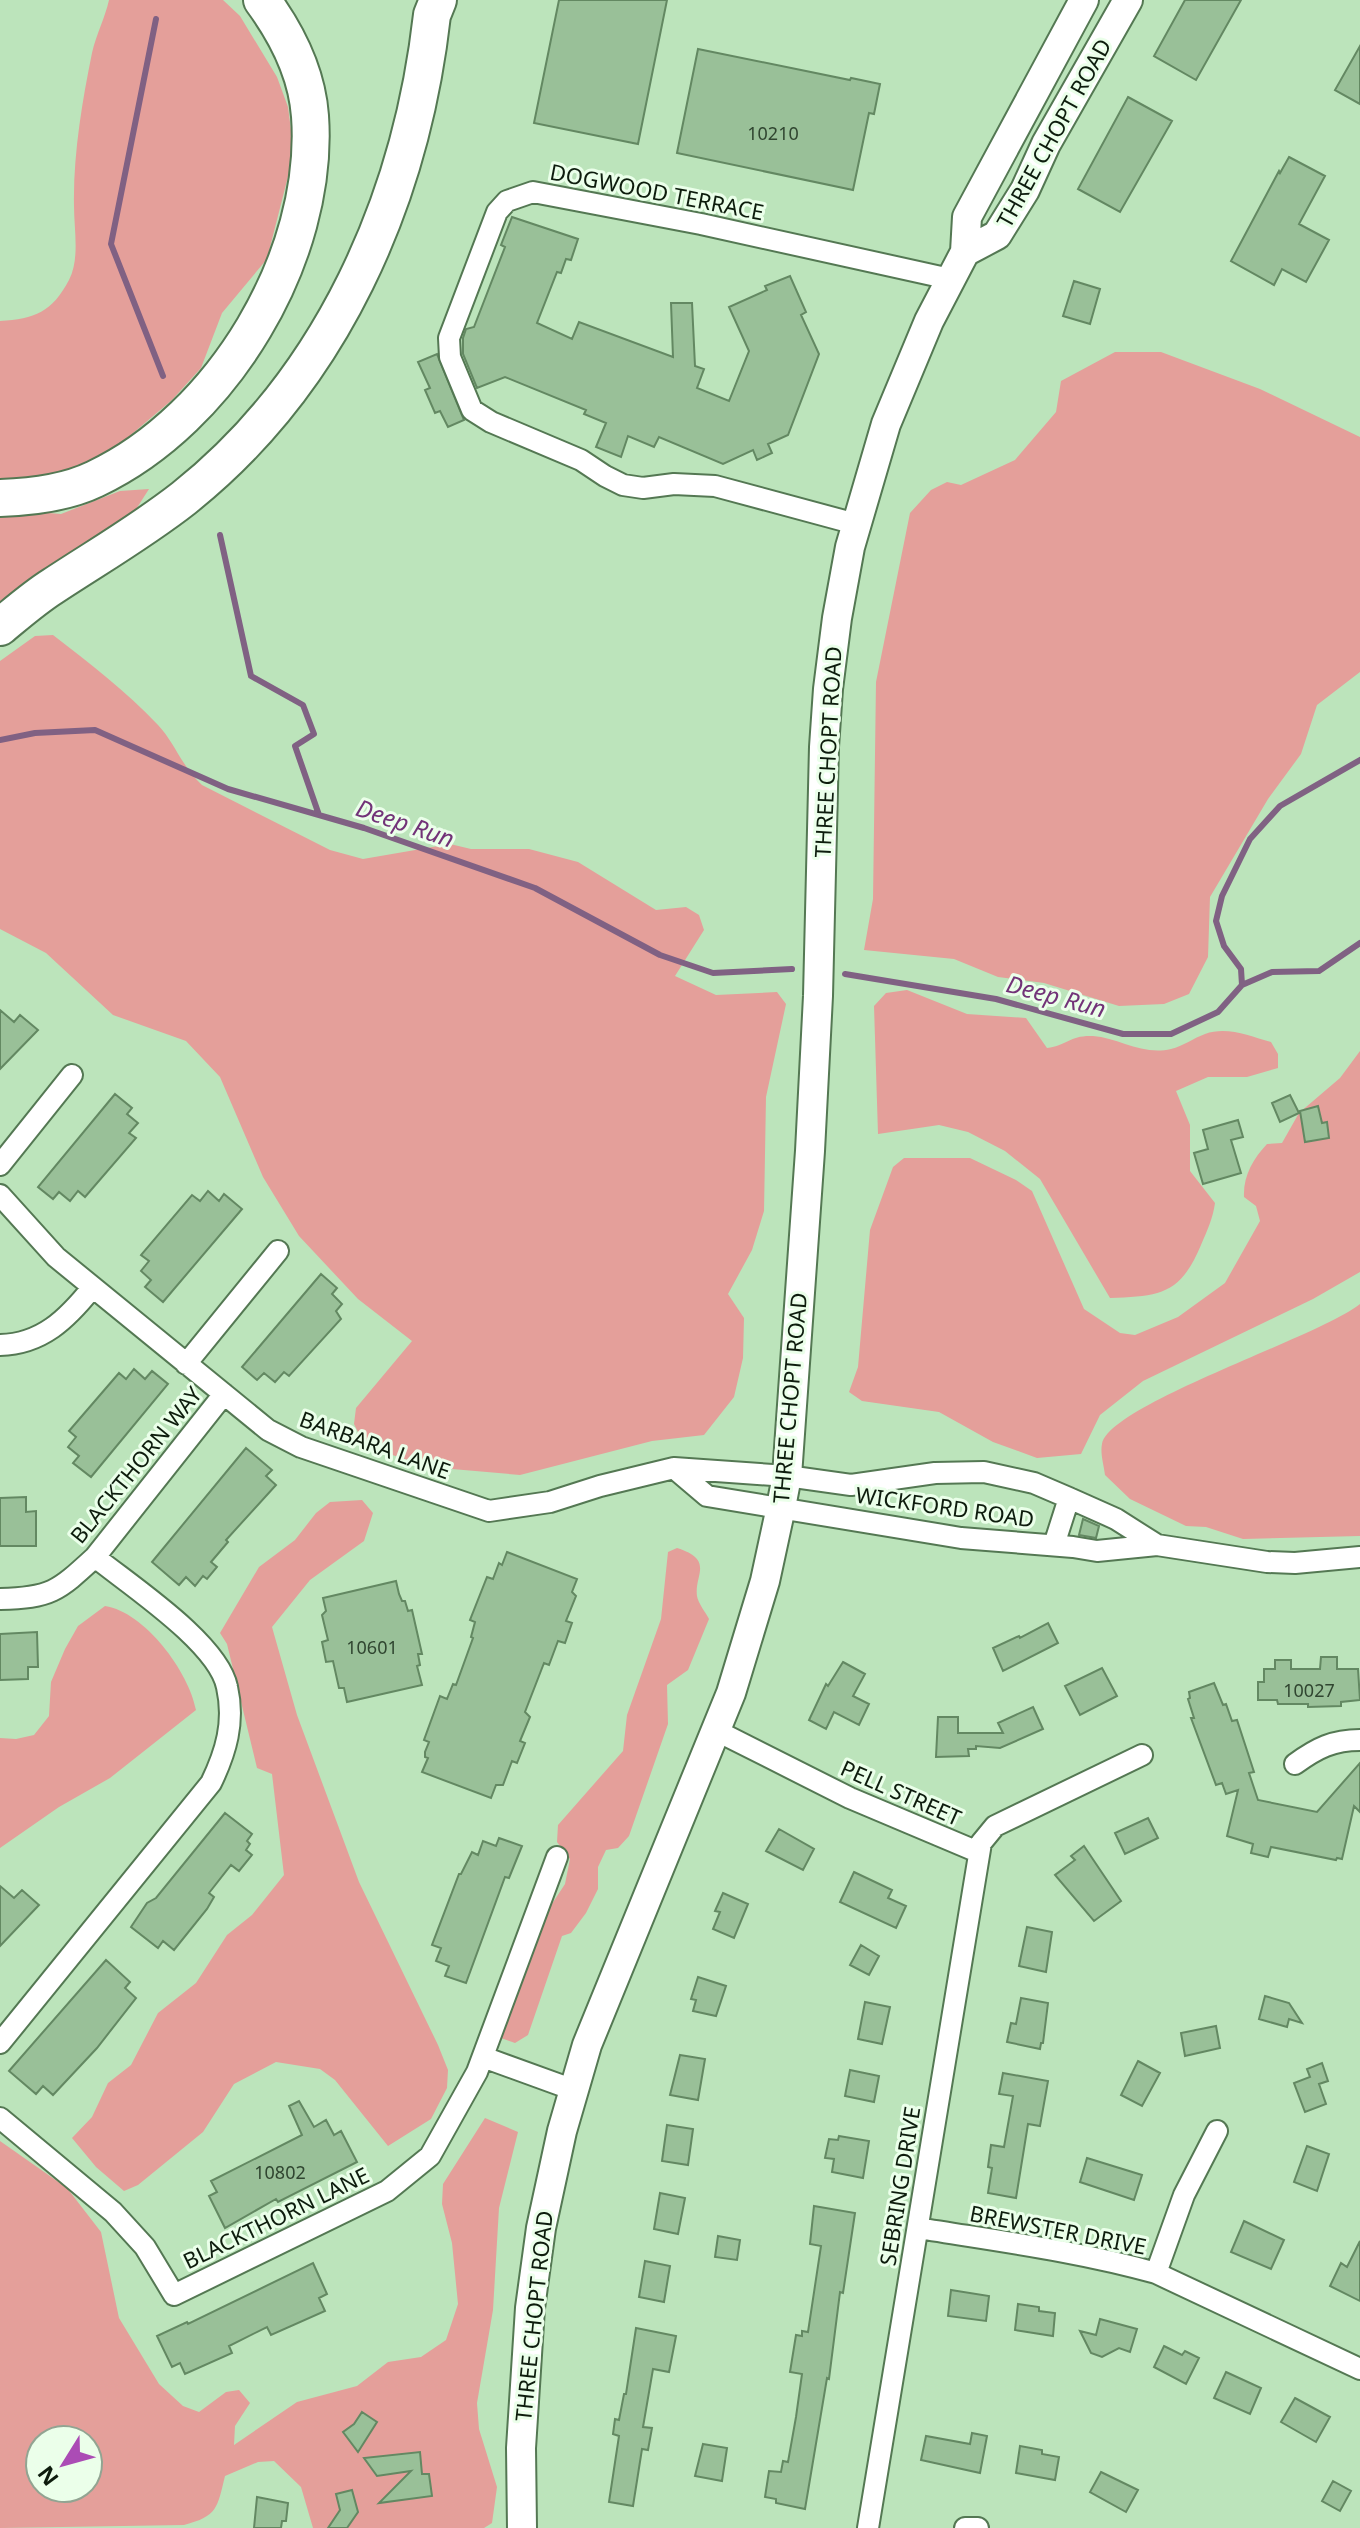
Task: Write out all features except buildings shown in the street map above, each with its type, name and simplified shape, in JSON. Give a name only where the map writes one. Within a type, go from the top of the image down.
[{"type":"highway","points":[[0,498],[68,489],[123,464],[164,434],[202,397],[232,361],[258,321],[295,236],[304,203],[311,150],[310,114],[304,81],[277,21],[262,0]]},
{"type":"highway","points":[[0,627],[51,587],[132,537],[217,469],[281,401],[327,338],[351,292],[399,179],[412,135],[432,15],[438,0]]},
{"type":"main road","name":"THREE CHOPT ROAD","points":[[522,2528],[521,2448],[530,2308],[547,2199],[574,2090],[587,2045],[611,1983],[717,1731],[747,1645],[787,1476],[818,1011],[828,689],[837,618],[856,524],[886,424],[917,348],[965,252],[967,217],[1084,0]]},
{"type":"main road","name":"THREE CHOPT ROAD","points":[[965,252],[997,235],[1025,190],[1046,144],[1128,0]]},
{"type":"street","name":"DOGWOOD TERRACE","points":[[856,524],[715,486],[674,484],[643,488],[623,485],[581,460],[491,422],[472,410],[450,357],[449,338],[459,310],[497,212],[507,201],[533,192],[715,227],[950,279]]},
{"type":"street","points":[[0,1165],[72,1075]]},
{"type":"street","name":"BARBARA LANE","points":[[0,1195],[56,1257],[92,1288],[268,1430],[301,1447],[489,1511],[550,1502],[674,1468],[787,1476]]},
{"type":"street","points":[[186,1364],[278,1251]]},
{"type":"street","points":[[0,1345],[35,1339],[53,1329],[92,1288]]},
{"type":"street","name":"BLACKTHORN WAY","points":[[0,1599],[34,1598],[54,1593],[95,1557],[224,1394]]},
{"type":"street","points":[[674,1468],[707,1496],[781,1507]]},
{"type":"street","name":"WICKFORD ROAD","points":[[781,1507],[961,1538],[1054,1545],[1069,1498],[1034,1483],[984,1472],[935,1473],[851,1485],[787,1476]]},
{"type":"street","points":[[1069,1498],[1116,1519],[1157,1545]]},
{"type":"street","points":[[1054,1545],[1106,1551],[1157,1545],[1267,1562],[1295,1563],[1360,1557]]},
{"type":"street","points":[[0,2043],[211,1783],[229,1734],[231,1711],[227,1683],[211,1658],[194,1637],[95,1557]]},
{"type":"street","name":"PELL STREET","points":[[717,1731],[850,1798],[978,1852],[995,1826],[1142,1755]]},
{"type":"street","points":[[1295,1764],[1319,1747],[1334,1742],[1360,1740]]},
{"type":"street","name":"SEBRING DRIVE","points":[[868,2528],[978,1852]]},
{"type":"street","name":"BLACKTHORN LANE","points":[[0,2118],[113,2212],[145,2247],[174,2295],[387,2191],[430,2156],[483,2057],[557,1857]]},
{"type":"street","points":[[483,2057],[574,2090]]},
{"type":"street","points":[[1156,2273],[1184,2195],[1217,2131]]},
{"type":"street","name":"BREWSTER DRIVE","points":[[918,2228],[1044,2248],[1156,2273],[1360,2369]]},
{"type":"street","points":[[965,2528],[978,2528]]},
{"type":"shaded area","points":[[109,0],[223,0],[240,16],[277,77],[288,107],[294,153],[267,259],[222,313],[201,368],[172,400],[119,445],[53,482],[0,482],[0,321],[33,316],[49,307],[63,291],[72,272],[79,129],[92,53]]},
{"type":"shaded area","points":[[1115,352],[1161,352],[1260,389],[1360,437],[1360,672],[1317,705],[1301,754],[1268,799],[1210,897],[1208,957],[1189,994],[1164,1004],[1119,1006],[1044,983],[998,977],[954,959],[864,950],[873,899],[876,682],[910,513],[931,490],[947,482],[961,485],[1015,460],[1056,412],[1061,381]]},
{"type":"shaded area","points":[[149,489],[133,514],[0,613],[0,509],[61,514],[120,491]]},
{"type":"shaded area","points":[[53,635],[146,713],[164,732],[189,771],[202,785],[330,850],[363,859],[450,844],[471,849],[529,849],[578,862],[656,910],[686,907],[699,915],[704,930],[675,976],[716,995],[777,992],[786,1004],[766,1097],[764,1211],[752,1250],[728,1294],[744,1318],[743,1358],[734,1397],[704,1435],[652,1441],[520,1475],[429,1467],[365,1446],[354,1424],[356,1408],[412,1341],[358,1299],[299,1236],[263,1177],[220,1077],[186,1041],[113,1015],[46,953],[0,929],[0,661],[35,636]]},
{"type":"shaded area","points":[[907,990],[967,1014],[1026,1018],[1047,1048],[1079,1037],[1093,1036],[1161,1051],[1205,1034],[1222,1031],[1271,1042],[1278,1054],[1278,1068],[1247,1077],[1208,1077],[1176,1091],[1190,1125],[1190,1171],[1215,1203],[1210,1224],[1193,1262],[1176,1283],[1155,1294],[1110,1298],[1040,1179],[1005,1151],[968,1132],[939,1125],[878,1134],[874,1006],[886,993]]},
{"type":"shaded area","points":[[1360,1051],[1360,1272],[1313,1299],[1143,1381],[1100,1415],[1081,1454],[1037,1458],[993,1442],[939,1412],[862,1401],[849,1392],[858,1367],[870,1230],[893,1167],[904,1158],[970,1158],[1032,1191],[1084,1309],[1120,1333],[1135,1335],[1178,1317],[1225,1283],[1260,1221],[1256,1206],[1244,1197],[1245,1182],[1253,1162],[1267,1144],[1282,1143],[1299,1113],[1340,1078]]},
{"type":"shaded area","points":[[1360,1304],[1360,1536],[1243,1539],[1206,1527],[1186,1526],[1130,1499],[1105,1475],[1102,1444],[1114,1428],[1140,1410],[1304,1334]]},
{"type":"shaded area","points":[[362,1500],[373,1513],[364,1541],[310,1580],[272,1627],[297,1715],[359,1882],[438,2045],[448,2070],[447,2088],[431,2119],[388,2146],[335,2080],[320,2069],[276,2062],[234,2084],[203,2132],[138,2185],[124,2191],[96,2167],[72,2138],[92,2117],[108,2083],[131,2065],[158,2013],[196,1983],[227,1935],[252,1915],[284,1875],[272,1774],[257,1768],[227,1644],[220,1633],[259,1567],[295,1540],[316,1513],[330,1502]]},
{"type":"shaded area","points":[[677,1548],[689,1553],[699,1563],[697,1596],[709,1619],[688,1670],[667,1685],[668,1724],[629,1836],[618,1848],[606,1850],[598,1867],[598,1889],[571,1933],[562,1936],[528,2035],[515,2043],[501,2038],[548,1910],[565,1884],[570,1859],[557,1842],[558,1825],[623,1751],[627,1715],[661,1619],[668,1552]]},
{"type":"shaded area","points":[[105,1606],[135,1619],[163,1646],[184,1679],[196,1710],[110,1778],[59,1807],[0,1848],[0,1738],[16,1739],[34,1735],[49,1716],[51,1682],[65,1649],[78,1626]]},
{"type":"shaded area","points":[[485,2118],[518,2132],[499,2208],[493,2310],[477,2403],[479,2429],[497,2487],[492,2523],[484,2528],[313,2528],[301,2487],[274,2461],[258,2462],[225,2476],[220,2496],[210,2514],[184,2525],[0,2528],[0,2141],[67,2188],[101,2232],[119,2318],[159,2384],[183,2406],[199,2412],[226,2392],[239,2390],[250,2403],[235,2426],[234,2445],[297,2402],[357,2386],[388,2362],[421,2357],[446,2340],[458,2304],[452,2243],[442,2204],[443,2184]]},
{"type":"waterway","points":[[156,19],[111,244],[163,376]]},
{"type":"waterway","points":[[220,535],[251,676],[303,705],[314,734],[295,746],[319,815]]},
{"type":"waterway","name":"Deep Run","points":[[0,740],[35,733],[95,730],[228,789],[364,828],[535,888],[660,955],[713,973],[792,969]]},
{"type":"waterway","name":"Deep Run","points":[[1242,985],[1241,969],[1224,946],[1216,921],[1222,896],[1250,839],[1280,806],[1360,760]]},
{"type":"waterway","name":"Deep Run","points":[[845,974],[996,999],[1123,1034],[1171,1034],[1218,1012],[1242,985],[1272,972],[1319,971],[1360,943]]}]
